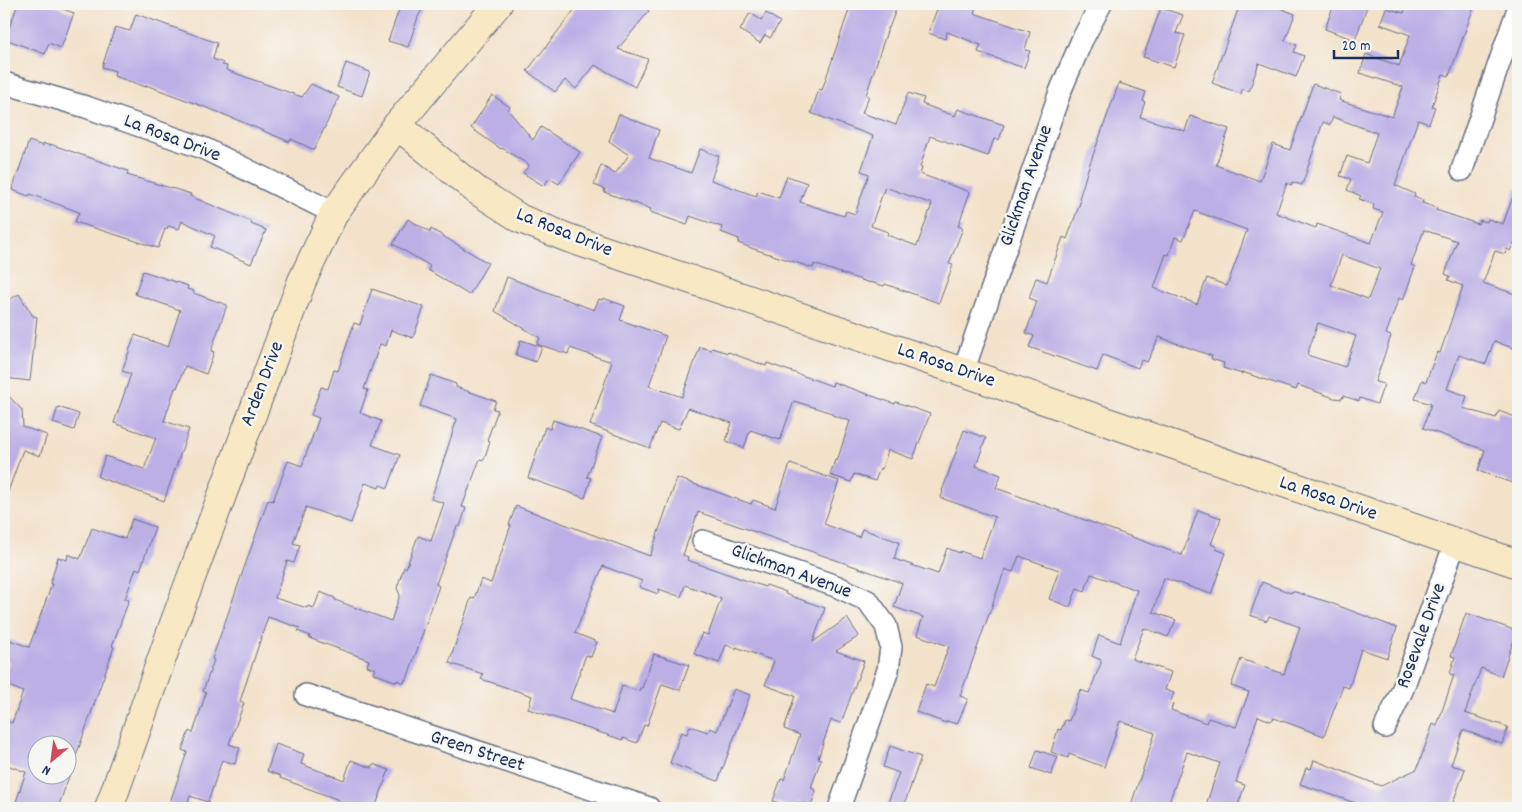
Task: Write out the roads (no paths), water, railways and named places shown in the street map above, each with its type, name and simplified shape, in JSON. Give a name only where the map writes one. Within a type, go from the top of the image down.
[{"type":"street","name":"Arden Drive","points":[[109,808],[175,621],[302,281],[334,214],[397,125],[498,4]]},
{"type":"street","name":"Glickman Avenue","points":[[963,372],[1060,92],[1082,40],[1101,4]]},
{"type":"street","points":[[1462,170],[1518,9]]},
{"type":"street","name":"La Rosa Drive","points":[[4,83],[86,107],[203,148],[334,214]]},
{"type":"street","name":"La Rosa Drive","points":[[397,125],[476,190],[521,220],[577,241],[1518,564]]},
{"type":"street","name":"Glickman Avenue","points":[[703,541],[836,586],[868,601],[886,626],[891,647],[888,670],[839,808]]},
{"type":"street","name":"Rosevale Drive","points":[[1385,728],[1402,691],[1455,543]]},
{"type":"street","name":"Green Street","points":[[306,695],[649,808]]}]
